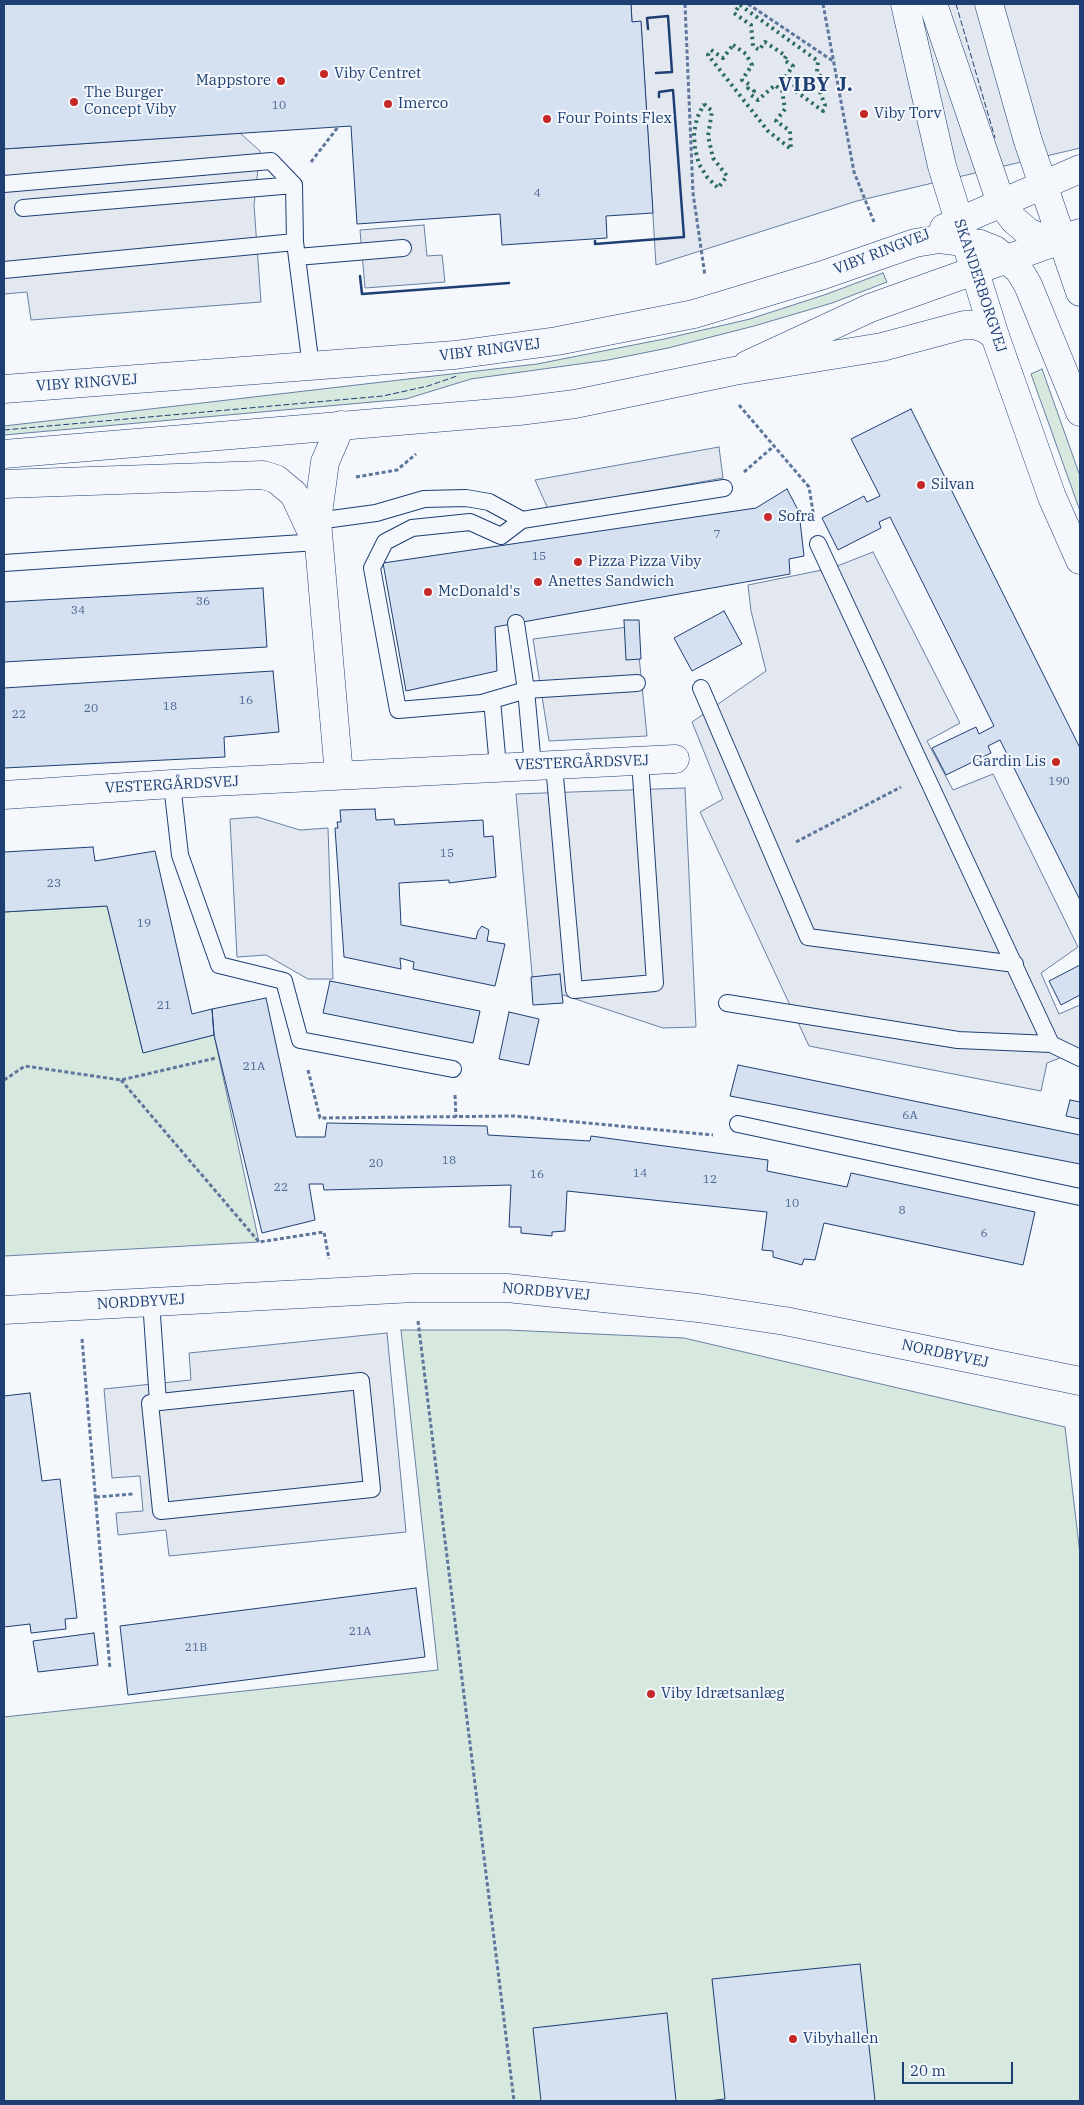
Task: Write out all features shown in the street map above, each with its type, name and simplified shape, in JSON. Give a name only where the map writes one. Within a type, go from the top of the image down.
[{"type":"street","name":"SKANDERBORGVEJ","points":[[905,4],[935,138],[995,336],[1049,488],[1080,560]]},
{"type":"street","points":[[933,4],[1001,203],[1014,220],[1028,232],[1044,239],[1071,237]]},
{"type":"street","points":[[989,4],[1028,141],[1044,185],[1071,237],[1080,292]]},
{"type":"street","points":[[1080,169],[1001,203],[962,231],[1008,259],[1019,270],[1028,285],[1080,412]]},
{"type":"street","name":"VIBY RINGVEJ","points":[[4,389],[456,355],[557,341],[710,309],[780,289],[915,243],[939,239],[962,231]]},
{"type":"street","points":[[724,373],[870,308],[1071,237]]},
{"type":"street","points":[[4,454],[518,411],[584,402],[724,373],[882,347],[964,325],[986,329],[995,336]]},
{"type":"street","points":[[339,775],[317,532],[321,483],[325,462],[341,425]]},
{"type":"street","points":[[4,484],[263,475],[286,486],[294,494],[317,532]]},
{"type":"street","name":"VESTERGÅRDSVEJ","points":[[4,795],[339,775],[675,759]]},
{"type":"street","name":"NORDBYVEJ","points":[[4,1310],[414,1288],[507,1288],[698,1308],[785,1321],[1080,1381]]},
{"type":"lane","points":[[4,184],[271,161],[294,185],[296,250],[311,367]]},
{"type":"lane","points":[[23,208],[294,185]]},
{"type":"lane","points":[[4,270],[296,250],[403,248]]},
{"type":"lane","points":[[637,682],[526,690],[482,703],[398,710],[372,568],[385,542],[412,528],[470,522],[502,540],[522,520],[724,488]]},
{"type":"lane","points":[[4,563],[317,532],[368,514],[424,499],[466,498],[489,502],[522,520]]},
{"type":"lane","points":[[818,544],[1051,1044]]},
{"type":"lane","points":[[516,623],[526,690],[544,765],[574,990],[655,983],[640,761]]},
{"type":"lane","points":[[701,688],[808,937],[1014,964]]},
{"type":"lane","points":[[492,700],[498,767]]},
{"type":"lane","points":[[172,784],[180,855],[219,965],[284,981],[300,1040],[453,1069]]},
{"type":"lane","points":[[727,1003],[958,1040],[1051,1044],[1080,1058]]},
{"type":"lane","points":[[738,1124],[1080,1197]]},
{"type":"lane","points":[[151,1301],[158,1402]]},
{"type":"lane","points":[[360,1381],[372,1489],[161,1511],[159,1492],[150,1404],[360,1381]]},
{"type":"path","points":[[685,4],[693,193],[710,309]]},
{"type":"path","points":[[748,4],[834,61]]},
{"type":"path","points":[[823,4],[854,172],[886,252]]},
{"type":"path","points":[[294,185],[338,127]]},
{"type":"path","points":[[724,373],[774,446],[809,487],[818,544]]},
{"type":"path","points":[[724,488],[774,446]]},
{"type":"path","points":[[321,483],[397,470],[418,452]]},
{"type":"path","points":[[773,854],[926,774]]},
{"type":"path","points":[[300,1040],[320,1118],[514,1116],[721,1136],[738,1124]]},
{"type":"path","points":[[4,1080],[25,1066],[121,1080],[216,1058]]},
{"type":"path","points":[[121,1080],[259,1242],[324,1232],[335,1292]]},
{"type":"path","points":[[414,1288],[514,2101]]},
{"type":"path","points":[[79,1306],[110,1670]]},
{"type":"path","points":[[96,1498],[159,1492]]},
{"type":"shaded area","name":"Viby Torv","points":[[631,4],[1080,4],[1080,148],[857,201],[656,265],[641,22],[632,22]]},
{"type":"shaded area","points":[[240,133],[260,151],[254,205],[261,302],[31,320],[27,292],[4,294],[4,149]]},
{"type":"shaded area","points":[[424,225],[427,256],[442,255],[445,282],[365,288],[360,230]]},
{"type":"shaded area","points":[[883,273],[887,282],[832,303],[754,326],[668,348],[608,360],[471,379],[406,399],[4,435],[4,426],[537,364],[664,339],[750,319],[827,294]]},
{"type":"shaded area","points":[[1042,369],[1080,476],[1080,511],[1031,374]]},
{"type":"shaded area","points":[[719,447],[723,478],[548,509],[535,480]]},
{"type":"shaded area","points":[[873,552],[960,723],[927,741],[953,790],[993,774],[1078,947],[1041,973],[1059,1014],[1080,1005],[1080,1050],[1047,1063],[1041,1091],[809,1046],[700,812],[723,799],[692,722],[766,671],[751,611],[748,585],[832,568]]},
{"type":"shaded area","points":[[636,626],[647,736],[549,741],[533,639]]},
{"type":"shaded area","points":[[685,788],[696,1027],[663,1028],[533,985],[516,794]]},
{"type":"shaded area","points":[[257,817],[300,830],[328,828],[333,979],[308,979],[266,955],[237,957],[230,819]]},
{"type":"shaded area","points":[[107,906],[143,1052],[214,1035],[259,1242],[4,1256],[4,912]]},
{"type":"shaded area","name":"Viby Idrætsanlæg","points":[[401,1330],[507,1330],[684,1338],[1065,1427],[1080,1554],[1080,2101],[4,2101],[4,1717],[438,1670]]},
{"type":"shaded area","points":[[387,1333],[406,1532],[169,1556],[166,1530],[118,1535],[116,1513],[143,1511],[140,1476],[112,1478],[104,1389],[191,1380],[189,1353]]},
{"type":"building","name":"Viby Centret","points":[[4,4],[631,4],[632,22],[641,21],[653,213],[606,216],[607,238],[502,245],[500,214],[357,224],[351,126],[4,149]]},
{"type":"building","points":[[911,409],[1080,748],[1080,900],[1000,740],[988,746],[991,753],[946,775],[932,748],[976,727],[979,734],[994,726],[890,517],[879,522],[881,528],[838,550],[822,518],[864,496],[867,502],[880,496],[851,439]]},
{"type":"building","points":[[787,489],[799,512],[804,556],[789,559],[790,574],[495,627],[497,671],[406,691],[383,563],[756,508]]},
{"type":"building","points":[[263,588],[267,647],[4,662],[4,602]]},
{"type":"building","points":[[724,611],[742,644],[692,671],[674,638]]},
{"type":"building","points":[[624,620],[639,620],[641,659],[626,660]]},
{"type":"building","points":[[273,671],[279,732],[224,737],[225,757],[4,768],[4,688]]},
{"type":"building","points":[[375,809],[376,820],[394,819],[395,825],[483,820],[484,837],[493,836],[496,877],[449,883],[449,880],[399,883],[401,925],[476,939],[478,931],[482,926],[489,930],[487,941],[505,944],[495,986],[413,969],[414,962],[400,958],[401,969],[344,957],[335,828],[338,828],[337,822],[341,822],[340,810]]},
{"type":"building","points":[[93,847],[95,861],[155,851],[192,1014],[212,1009],[214,1035],[143,1053],[107,906],[4,912],[4,852]]},
{"type":"building","points":[[1080,965],[1080,995],[1061,1005],[1049,981]]},
{"type":"building","points":[[560,974],[563,1003],[533,1005],[531,977]]},
{"type":"building","points":[[330,981],[480,1011],[473,1043],[323,1013]]},
{"type":"building","points":[[266,998],[296,1137],[325,1137],[327,1123],[487,1126],[488,1135],[590,1141],[591,1136],[768,1160],[767,1171],[847,1187],[851,1173],[1035,1212],[1023,1265],[824,1223],[815,1260],[804,1259],[802,1265],[773,1257],[773,1251],[762,1250],[767,1212],[567,1191],[565,1231],[552,1232],[552,1236],[521,1233],[521,1227],[509,1227],[511,1185],[324,1190],[323,1184],[309,1184],[315,1220],[262,1233],[214,1035],[212,1009]]},
{"type":"building","points":[[509,1012],[539,1019],[529,1065],[499,1059]]},
{"type":"building","points":[[738,1065],[1080,1135],[1080,1164],[730,1096]]},
{"type":"building","points":[[1070,1100],[1080,1102],[1080,1119],[1066,1116]]},
{"type":"building","points":[[30,1393],[42,1481],[60,1479],[77,1618],[65,1619],[66,1629],[31,1633],[30,1624],[4,1627],[4,1396]]},
{"type":"building","points":[[416,1588],[425,1657],[128,1695],[120,1626]]},
{"type":"building","points":[[94,1633],[98,1665],[38,1672],[33,1641]]},
{"type":"building","name":"Vibyhallen","points":[[860,1964],[875,2101],[707,2101],[725,2099],[712,1979]]},
{"type":"building","points":[[667,2013],[676,2101],[541,2101],[533,2028]]},
{"type":"hedge","points":[[740,5],[818,61],[817,72],[824,80],[820,92],[825,105],[823,111],[797,92],[793,82],[786,76],[793,66],[784,60],[786,56],[765,42],[759,50],[753,46],[751,25],[734,13],[740,5]]},
{"type":"hedge","points":[[733,45],[746,54],[752,65],[742,80],[750,85],[748,88],[754,91],[751,95],[758,100],[775,85],[782,91],[785,109],[776,121],[790,131],[791,149],[768,131],[708,55],[711,50],[723,58],[733,45]]},
{"type":"hedge","points":[[704,104],[712,111],[708,136],[713,158],[727,176],[718,188],[707,177],[699,164],[695,149],[694,133],[697,118],[704,104]]},
{"type":"fence","points":[[956,4],[995,138]]},
{"type":"fence","points":[[4,430],[383,396],[428,386],[457,376]]},
{"type":"wall","points":[[648,29],[647,18],[668,16],[672,72],[656,73]]},
{"type":"wall","points":[[595,241],[595,244],[684,237],[673,90],[659,92],[659,97]]},
{"type":"wall","points":[[360,276],[362,294],[509,283]]},
{"type":"place","name":"Viby Centret","points":[[324,74]]},
{"type":"place","name":"Mappstore","points":[[281,81]]},
{"type":"place","name":"The Burger Concept Viby","points":[[74,102]]},
{"type":"place","name":"Imerco","points":[[388,104]]},
{"type":"place","name":"Viby Torv","points":[[864,114]]},
{"type":"place","name":"Four Points Flex","points":[[547,119]]},
{"type":"place","name":"Silvan","points":[[921,485]]},
{"type":"place","name":"Sofra","points":[[768,517]]},
{"type":"place","name":"Pizza Pizza Viby","points":[[578,562]]},
{"type":"place","name":"Anettes Sandwich","points":[[538,582]]},
{"type":"place","name":"McDonald's","points":[[428,592]]},
{"type":"place","name":"Gardin Lis","points":[[1056,762]]},
{"type":"place","name":"Viby Idrætsanlæg","points":[[651,1694]]},
{"type":"place","name":"Vibyhallen","points":[[793,2039]]},
{"type":"district","name":"VIBY J.","points":[[816,85]]}]
